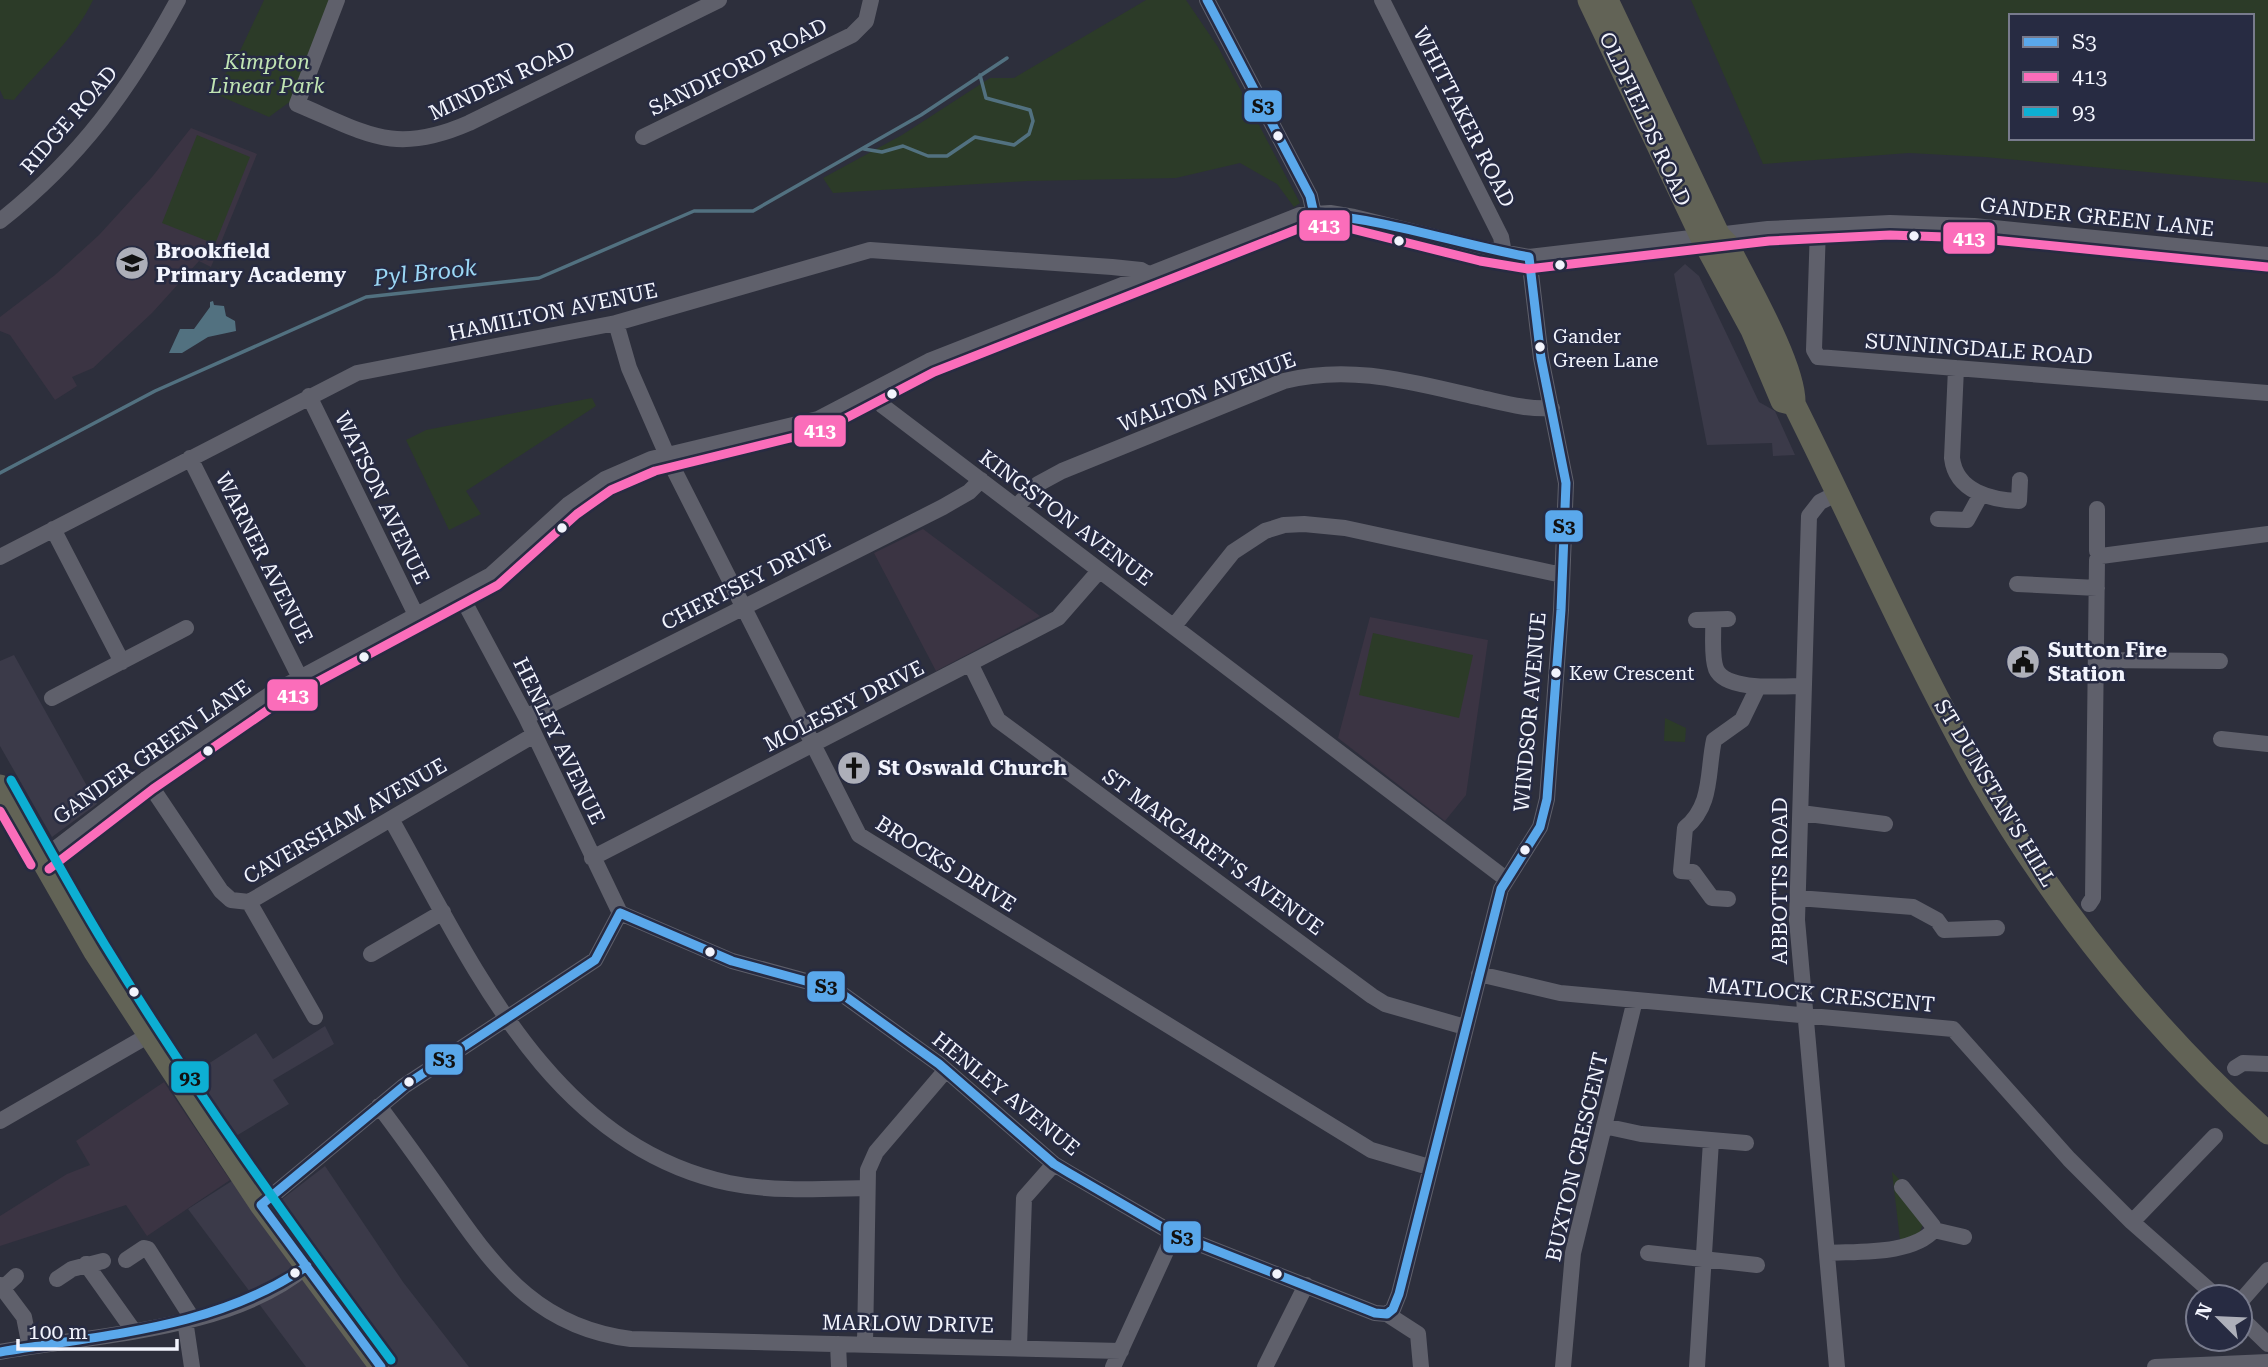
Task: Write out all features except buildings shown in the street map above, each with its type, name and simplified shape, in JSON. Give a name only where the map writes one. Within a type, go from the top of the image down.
[{"type":"highway","name":"OLDFIELDS ROAD","points":[[1589,0],[1710,237]]},
{"type":"highway","name":"OLDFIELDS ROAD","points":[[1607,0],[1710,237]]},
{"type":"highway","name":"ST DUNSTAN'S HILL","points":[[1710,237],[1727,244],[1781,355],[1794,392],[1794,404],[1936,694],[1981,779],[2035,865],[2075,921],[2164,1028],[2268,1133]]},
{"type":"highway","points":[[0,786],[95,952],[149,1035],[261,1205],[381,1367]]},
{"type":"street","name":"RIDGE ROAD","points":[[0,221],[56,171],[110,112],[143,65],[178,0]]},
{"type":"street","name":"MINDEN ROAD","points":[[337,0],[297,104],[389,141],[439,135],[719,0]]},
{"type":"street","name":"SANDIFORD ROAD","points":[[643,137],[852,35],[866,21],[871,0]]},
{"type":"street","points":[[1207,0],[1310,196],[1314,214]]},
{"type":"street","name":"WHITTAKER ROAD","points":[[1381,0],[1501,237],[1504,253]]},
{"type":"street","name":"GANDER GREEN LANE","points":[[42,859],[146,779],[256,704],[460,594],[506,564],[586,492],[627,468],[667,454],[818,419],[929,361],[1115,290],[1276,223],[1314,214],[1354,217],[1529,257],[1710,237],[1890,223],[1974,226],[2268,255]]},
{"type":"street","name":"SUNNINGDALE ROAD","points":[[1818,227],[1814,350],[1818,357],[2268,393]]},
{"type":"street","name":"HAMILTON AVENUE","points":[[0,556],[357,373],[616,323],[870,250],[1112,267],[1141,270],[1150,275]]},
{"type":"street","name":"WINDSOR AVENUE","points":[[1387,1314],[1393,1309],[1399,1294],[1465,1027],[1506,879],[1544,817],[1562,575],[1566,482],[1537,333],[1529,257]]},
{"type":"street","points":[[1112,267],[1115,290]]},
{"type":"street","name":"BROCKS DRIVE","points":[[616,323],[629,368],[667,454],[811,745],[859,835],[872,846],[1371,1150],[1429,1167]]},
{"type":"street","points":[[1956,368],[1953,464],[1960,477],[1980,495],[2019,501],[2020,480]]},
{"type":"street","name":"WALTON AVENUE","points":[[1017,506],[1038,484],[1062,471],[1284,381],[1303,376],[1351,372],[1520,406],[1552,408]]},
{"type":"street","name":"KINGSTON AVENUE","points":[[872,391],[883,406],[1506,879]]},
{"type":"street","name":"WATSON AVENUE","points":[[309,396],[417,617]]},
{"type":"street","name":"WARNER AVENUE","points":[[190,458],[300,678]]},
{"type":"street","name":"CHERTSEY DRIVE","points":[[526,717],[943,507],[969,492],[981,480]]},
{"type":"street","name":"ABBOTTS ROAD","points":[[1837,1367],[1804,1015],[1798,898],[1810,516],[1819,502],[1838,493]]},
{"type":"street","points":[[1938,519],[1967,520],[1980,495]]},
{"type":"street","points":[[2097,509],[2097,551],[2101,556]]},
{"type":"street","points":[[1174,626],[1233,552],[1265,531],[1284,525],[1345,528],[1562,575]]},
{"type":"street","points":[[53,529],[122,662]]},
{"type":"street","points":[[2089,904],[2093,898],[2097,560],[2101,556],[2268,534]]},
{"type":"street","name":"MOLESEY DRIVE","points":[[593,858],[1058,618],[1099,571]]},
{"type":"street","points":[[2017,584],[2097,587]]},
{"type":"street","name":"HENLEY AVENUE","points":[[460,594],[526,717],[620,913],[715,955],[835,989],[946,1070],[1054,1164],[1174,1234],[1375,1314],[1387,1314],[1419,1334],[1421,1367]]},
{"type":"street","points":[[1696,620],[1721,619],[1714,645],[1716,669],[1723,676],[1758,687],[1804,686]]},
{"type":"street","points":[[52,698],[186,628]]},
{"type":"street","points":[[2096,660],[2220,661]]},
{"type":"street","name":"ST MARGARET'S AVENUE","points":[[971,665],[998,720],[1364,990],[1385,1004],[1465,1027]]},
{"type":"street","points":[[1728,899],[1712,898],[1693,872],[1681,871],[1685,828],[1694,821],[1708,792],[1714,740],[1742,720],[1754,702],[1758,687]]},
{"type":"street","name":"CAVERSHAM AVENUE","points":[[146,779],[221,891],[230,900],[249,902],[534,735]]},
{"type":"street","points":[[2221,739],[2268,744]]},
{"type":"street","points":[[1801,813],[1885,824]]},
{"type":"street","points":[[391,819],[505,1019],[561,1087],[597,1121],[668,1162],[727,1182],[756,1188],[867,1188]]},
{"type":"street","points":[[1798,898],[1913,907],[1933,917],[1944,930],[1997,928]]},
{"type":"street","points":[[249,902],[315,1017]]},
{"type":"street","points":[[371,954],[443,912]]},
{"type":"street","points":[[261,1205],[414,1078],[595,960],[620,913]]},
{"type":"street","name":"MATLOCK CRESCENT","points":[[1479,974],[1560,993],[1952,1029],[2043,1131],[2132,1222],[2201,1283]]},
{"type":"street","name":"BUXTON CRESCENT","points":[[1563,1367],[1573,1253],[1635,1000]]},
{"type":"street","points":[[0,1121],[149,1035]]},
{"type":"street","points":[[2235,1068],[2243,1063],[2268,1064]]},
{"type":"street","points":[[865,1344],[868,1170],[876,1152],[946,1070]]},
{"type":"street","name":"MARLOW DRIVE","points":[[379,1106],[489,1259],[527,1298],[565,1320],[605,1336],[631,1339],[1121,1351]]},
{"type":"street","points":[[1604,1126],[1641,1134],[1746,1143]]},
{"type":"street","points":[[2132,1222],[2215,1136]]},
{"type":"street","points":[[1697,1367],[1710,1141]]},
{"type":"street","points":[[1019,1347],[1022,1209],[1027,1192],[1054,1164]]},
{"type":"street","points":[[1902,1187],[1934,1230],[1964,1237]]},
{"type":"street","points":[[1827,1254],[1896,1247],[1927,1239],[1934,1230]]},
{"type":"street","points":[[1113,1367],[1174,1234]]},
{"type":"street","points":[[126,1260],[144,1248],[148,1249],[188,1319],[192,1367]]},
{"type":"street","points":[[1648,1253],[1757,1265]]},
{"type":"street","points":[[57,1279],[86,1264],[103,1261]]},
{"type":"street","points":[[86,1264],[133,1330]]},
{"type":"street","points":[[0,1352],[188,1319],[273,1290],[307,1266]]},
{"type":"street","points":[[2254,1286],[2268,1269]]},
{"type":"street","points":[[16,1276],[1,1287],[24,1317],[30,1347]]},
{"type":"street","points":[[1265,1367],[1306,1285]]},
{"type":"street","points":[[2254,1330],[2268,1343]]},
{"type":"street","points":[[838,1343],[839,1367]]},
{"type":"street","points":[[2155,1367],[2268,1362]]},
{"type":"shaded area","name":"Brookfield Primary Academy","points":[[191,128],[257,154],[211,267],[199,261],[152,313],[93,368],[72,377],[77,386],[55,400],[10,335],[0,331],[0,317],[55,275],[99,235],[152,177]]},
{"type":"shaded area","points":[[1685,264],[1699,276],[1759,402],[1775,411],[1795,455],[1773,456],[1772,443],[1707,445],[1674,274]]},
{"type":"shaded area","points":[[213,301],[214,305],[224,306],[226,316],[235,321],[236,331],[208,337],[182,353],[169,353],[180,329],[194,329]]},
{"type":"shaded area","points":[[923,529],[1040,616],[936,671],[874,553]]},
{"type":"shaded area","points":[[1370,617],[1488,640],[1466,795],[1445,821],[1338,738]]},
{"type":"shaded area","points":[[14,655],[97,804],[52,837],[0,746],[0,661]]},
{"type":"shaded area","points":[[325,1026],[334,1044],[273,1080],[289,1104],[231,1139],[191,1075],[256,1033],[273,1059]]},
{"type":"shaded area","points":[[164,1082],[230,1180],[147,1236],[126,1205],[0,1246],[0,1216],[67,1174],[90,1165],[76,1141]]},
{"type":"shaded area","points":[[325,1166],[403,1282],[469,1367],[306,1367],[188,1209],[235,1179],[259,1217]]},
{"type":"green space","points":[[0,0],[93,0],[77,28],[14,100],[4,99],[0,90]]},
{"type":"green space","name":"Kimpton Linear Park","points":[[264,0],[334,0],[295,98],[269,117],[213,93],[239,53]]},
{"type":"green space","points":[[1146,0],[1186,0],[1218,47],[1300,203],[1294,207],[1277,184],[1240,163],[1176,178],[1027,181],[833,193],[823,178],[902,135],[990,78],[1014,78]]},
{"type":"green space","points":[[1691,0],[2268,0],[2268,183],[1984,157],[1909,153],[1763,164]]},
{"type":"green space","points":[[197,135],[250,157],[215,244],[162,223]]},
{"type":"green space","points":[[592,398],[596,406],[466,491],[481,514],[449,530],[406,440],[426,430]]},
{"type":"green space","points":[[1373,633],[1473,655],[1459,718],[1359,695]]},
{"type":"green space","points":[[1665,718],[1686,728],[1685,742],[1664,741]]},
{"type":"green space","points":[[1892,1172],[1899,1179],[1897,1189],[1924,1222],[1919,1234],[1900,1240]]},
{"type":"waterway","name":"Pyl Brook","points":[[0,473],[155,391],[366,297],[539,278],[694,211],[753,211],[921,115],[1007,58]]},
{"type":"waterway","name":"Pyl Brook","points":[[864,149],[882,152],[903,146],[928,156],[947,156],[975,137],[1014,145],[1029,134],[1033,121],[1030,110],[986,98],[980,75]]},
{"type":"transit line","name":"S3","points":[[1207,0],[1310,196],[1314,214]]},
{"type":"transit line","name":"S3","points":[[1314,214],[1395,226],[1529,257]]},
{"type":"transit line","name":"413","points":[[49,869],[153,789],[278,703],[498,585],[577,514],[611,490],[655,471],[823,430],[934,372],[1303,227],[1329,225],[1352,229],[1480,261],[1528,269],[1769,241],[1890,235],[1973,238],[2267,267]]},
{"type":"transit line","name":"S3","points":[[1387,1314],[1393,1309],[1399,1294],[1501,889],[1540,827],[1547,799],[1561,610],[1566,483],[1541,358],[1529,257]]},
{"type":"transit line","name":"93","points":[[11,780],[138,999],[280,1207],[391,1360]]},
{"type":"transit line","name":"413","points":[[0,811],[31,865]]},
{"type":"transit line","name":"S3","points":[[620,913],[732,961],[835,989],[939,1064],[1054,1164],[1069,1173],[1174,1234],[1375,1313],[1387,1314]]},
{"type":"transit line","name":"S3","points":[[261,1205],[404,1086],[595,960],[620,913]]},
{"type":"transit line","name":"S3","points":[[261,1205],[381,1367]]},
{"type":"transit line","name":"S3","points":[[0,1352],[159,1326],[198,1316],[272,1287],[307,1266]]},
{"type":"place","name":"Brookfield Primary Academy","points":[[132,263]]},
{"type":"place","name":"Gander Green Lane","points":[[1540,347]]},
{"type":"place","name":"Sutton Fire Station","points":[[2023,662]]},
{"type":"place","name":"Kew Crescent","points":[[1556,673]]},
{"type":"place","name":"St Oswald Church","points":[[854,768]]}]
